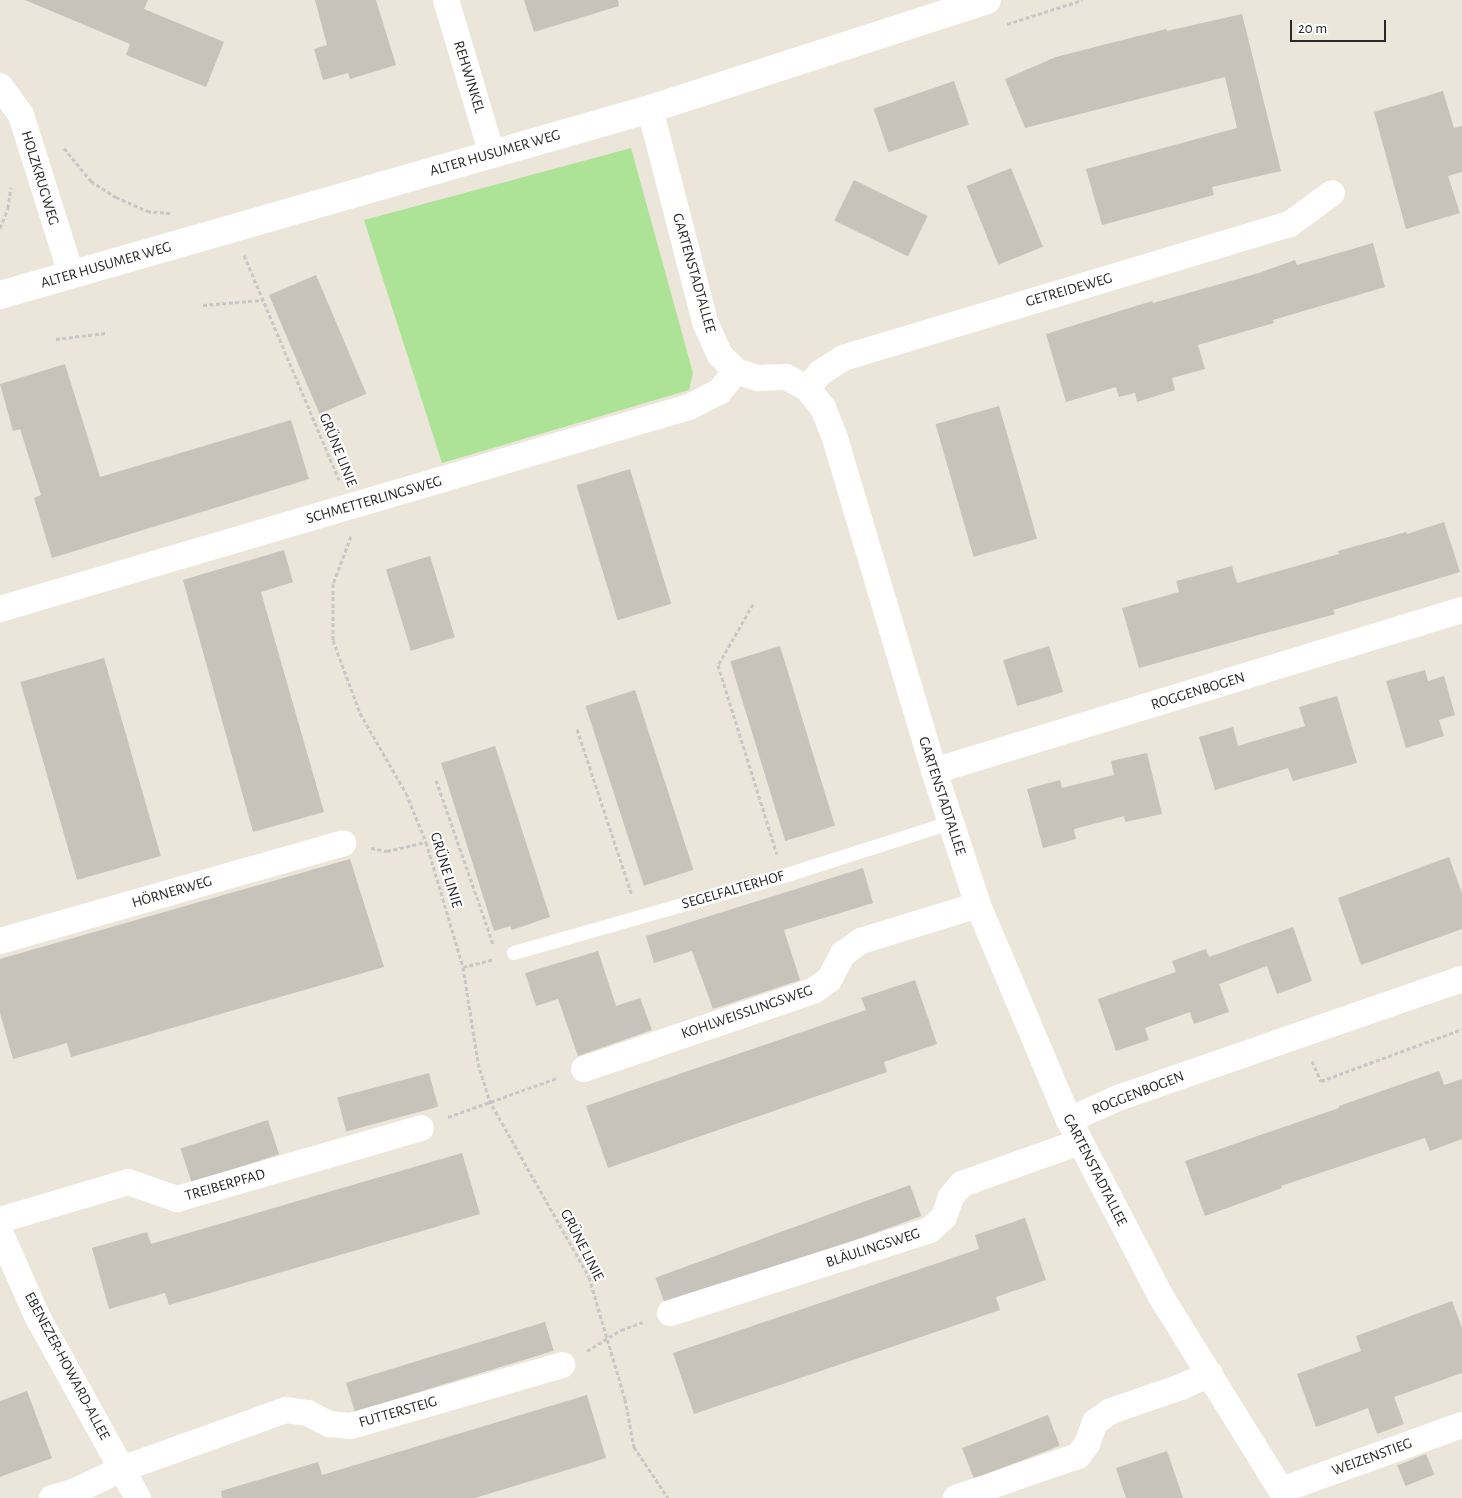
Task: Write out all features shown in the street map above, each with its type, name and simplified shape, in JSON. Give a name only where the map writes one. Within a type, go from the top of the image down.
[{"type":"street","name":"REHWINKEL","points":[[446,0],[492,154]]},
{"type":"street","name":"ALTER HUSUMER WEG","points":[[0,295],[650,109],[948,6],[987,0]]},
{"type":"street","name":"HOLZKRUGWEG","points":[[0,86],[21,115],[71,274]]},
{"type":"street","name":"GARTENSTADTALLEE","points":[[650,109],[706,322],[720,355],[736,371],[758,378],[786,378],[807,388],[823,408],[834,435],[934,771],[978,905],[1075,1131],[1160,1296],[1284,1494]]},
{"type":"street","name":"GETREIDEWEG","points":[[807,388],[820,373],[843,358],[1290,224],[1332,193]]},
{"type":"street","name":"SCHMETTERLINGSWEG","points":[[0,609],[688,408],[719,392],[736,371]]},
{"type":"street","name":"ROGGENBOGEN","points":[[934,771],[1462,610]]},
{"type":"street","name":"HÖRNERWEG","points":[[0,941],[343,843]]},
{"type":"street","name":"KOHLWEISSLINGSWEG","points":[[584,1069],[813,991],[829,980],[843,954],[861,941],[978,905]]},
{"type":"street","name":"ROGGENBOGEN","points":[[1075,1131],[1118,1098],[1462,979]]},
{"type":"street","name":"TREIBERPFAD","points":[[0,1220],[128,1182],[177,1199],[422,1128]]},
{"type":"street","name":"BLÄULINGSWEG","points":[[670,1313],[930,1230],[944,1217],[951,1197],[962,1184],[1075,1131]]},
{"type":"street","name":"EBENEZER-HOWARD-ALLEE","points":[[0,1232],[37,1316],[138,1498]]},
{"type":"street","name":"FUTTERSTEIG","points":[[52,1498],[73,1492],[122,1469],[286,1410],[308,1413],[329,1424],[350,1426],[562,1365]]},
{"type":"street","points":[[956,1498],[1078,1456],[1087,1444],[1095,1422],[1111,1411],[1181,1387],[1210,1374]]},
{"type":"street","name":"WEIZENSTIEG","points":[[1284,1494],[1462,1425]]},
{"type":"lane","name":"SEGELFALTERHOF","points":[[514,953],[784,876],[950,822]]},
{"type":"path","points":[[60,143],[91,180],[116,197],[146,211],[176,213]]},
{"type":"path","points":[[0,228],[8,208],[11,184]]},
{"type":"path","name":"GRÜNE LINIE","points":[[241,248],[341,484],[354,526],[333,584],[333,640],[360,712],[406,793],[426,842],[464,967],[478,1063],[489,1100],[589,1277],[606,1340],[625,1399],[634,1446],[668,1498]]},
{"type":"path","points":[[203,305],[263,300]]},
{"type":"path","points":[[56,339],[106,333]]},
{"type":"path","points":[[753,604],[718,665],[784,876]]},
{"type":"path","points":[[577,729],[639,917]]},
{"type":"path","points":[[436,780],[498,958]]},
{"type":"path","points":[[343,843],[387,851],[426,842]]},
{"type":"path","points":[[464,967],[514,953]]},
{"type":"path","points":[[1301,1035],[1321,1081],[1462,1029]]},
{"type":"path","points":[[422,1128],[489,1100],[584,1069]]},
{"type":"path","points":[[606,1340],[621,1330],[670,1313]]},
{"type":"green space","points":[[631,148],[693,373],[689,390],[442,463],[364,220]]},
{"type":"building","points":[[25,0],[148,0],[144,9],[224,42],[206,87],[126,55],[130,44]]},
{"type":"building","points":[[315,0],[376,0],[396,65],[350,79],[348,73],[323,80],[314,49],[327,45]]},
{"type":"building","points":[[524,0],[618,0],[619,6],[534,32]]},
{"type":"building","points":[[1242,14],[1281,171],[1212,187],[1214,195],[1102,225],[1086,169],[1237,128],[1225,77],[1025,128],[1005,79],[1056,57],[1166,29],[1167,31]]},
{"type":"building","points":[[954,81],[969,124],[889,152],[874,109]]},
{"type":"building","points":[[1443,91],[1454,128],[1462,126],[1462,172],[1448,176],[1460,213],[1406,229],[1374,112]]},
{"type":"building","points":[[1011,168],[1043,247],[998,265],[966,186]]},
{"type":"building","points":[[854,180],[928,216],[908,256],[834,220]]},
{"type":"building","points":[[1373,243],[1385,287],[1273,320],[1274,323],[1198,345],[1205,369],[1172,378],[1175,390],[1137,402],[1135,393],[1119,397],[1116,387],[1066,402],[1046,334],[1152,301],[1153,303],[1259,273],[1295,260],[1297,265]]},
{"type":"building","points":[[316,275],[366,394],[319,414],[269,295]]},
{"type":"building","points":[[65,364],[100,477],[291,420],[309,479],[52,558],[34,498],[41,495],[20,429],[13,431],[0,384]]},
{"type":"building","points":[[999,406],[1037,539],[974,557],[936,424]]},
{"type":"building","points":[[630,469],[671,604],[618,620],[576,485]]},
{"type":"building","points":[[1444,522],[1460,572],[1333,610],[1335,614],[1139,668],[1122,608],[1179,592],[1176,581],[1232,566],[1237,583],[1339,554],[1338,551],[1406,532],[1407,534]]},
{"type":"building","points":[[284,550],[293,582],[261,592],[324,812],[253,832],[183,580]]},
{"type":"building","points":[[430,556],[455,637],[411,651],[386,569]]},
{"type":"building","points":[[780,646],[835,826],[785,841],[730,661]]},
{"type":"building","points":[[1049,646],[1063,692],[1017,706],[1003,660]]},
{"type":"building","points":[[104,658],[161,856],[77,880],[20,682]]},
{"type":"building","points":[[1425,670],[1428,681],[1444,676],[1455,715],[1439,720],[1444,736],[1406,748],[1386,681]]},
{"type":"building","points":[[635,690],[693,870],[644,886],[586,706]]},
{"type":"building","points":[[1337,696],[1357,763],[1293,781],[1288,768],[1215,790],[1199,737],[1233,727],[1238,746],[1305,726],[1299,707]]},
{"type":"building","points":[[495,746],[550,917],[512,930],[510,926],[494,931],[441,763]]},
{"type":"building","points":[[1147,753],[1162,814],[1125,822],[1124,816],[1074,829],[1076,839],[1043,848],[1027,789],[1060,780],[1062,788],[1114,775],[1111,761]]},
{"type":"building","points":[[1449,857],[1462,893],[1462,929],[1361,965],[1338,898]]},
{"type":"building","points":[[350,859],[384,967],[71,1057],[67,1043],[13,1059],[0,1013],[0,959]]},
{"type":"building","points":[[863,868],[873,903],[784,930],[800,980],[713,1009],[692,951],[654,963],[646,936]]},
{"type":"building","points":[[1293,927],[1312,981],[1277,994],[1267,966],[1219,984],[1229,1012],[1194,1024],[1190,1012],[1145,1028],[1149,1040],[1116,1051],[1098,999],[1176,972],[1172,961],[1206,949],[1209,957]]},
{"type":"building","points":[[598,951],[616,1006],[640,998],[652,1030],[578,1056],[558,999],[536,1006],[525,973]]},
{"type":"building","points":[[915,980],[937,1044],[884,1062],[887,1072],[608,1168],[586,1106],[866,1010],[861,998]]},
{"type":"building","points":[[1439,1071],[1444,1085],[1462,1079],[1462,1139],[1430,1151],[1425,1138],[1281,1186],[1282,1188],[1205,1216],[1185,1161]]},
{"type":"building","points":[[429,1073],[438,1107],[346,1131],[337,1098]]},
{"type":"building","points":[[268,1120],[279,1154],[192,1183],[181,1148]]},
{"type":"building","points":[[462,1153],[480,1214],[169,1305],[165,1293],[109,1309],[92,1248],[147,1232],[151,1244]]},
{"type":"building","points":[[910,1185],[921,1216],[667,1309],[655,1278]]},
{"type":"building","points":[[1025,1218],[1046,1280],[996,1297],[1000,1310],[694,1414],[673,1353],[979,1249],[975,1235]]},
{"type":"building","points":[[1452,1301],[1462,1328],[1462,1373],[1394,1397],[1404,1424],[1377,1434],[1368,1408],[1316,1427],[1297,1374],[1361,1351],[1356,1336]]},
{"type":"building","points":[[545,1322],[554,1351],[355,1412],[346,1383]]},
{"type":"building","points":[[27,1391],[52,1458],[0,1477],[0,1401]]},
{"type":"building","points":[[587,1395],[606,1458],[475,1498],[222,1498],[221,1491],[318,1462],[322,1475]]},
{"type":"building","points":[[1048,1415],[1060,1446],[974,1479],[962,1448]]},
{"type":"building","points":[[1167,1451],[1183,1498],[1126,1498],[1116,1468]]},
{"type":"building","points":[[1426,1454],[1434,1474],[1405,1486],[1397,1466]]}]
